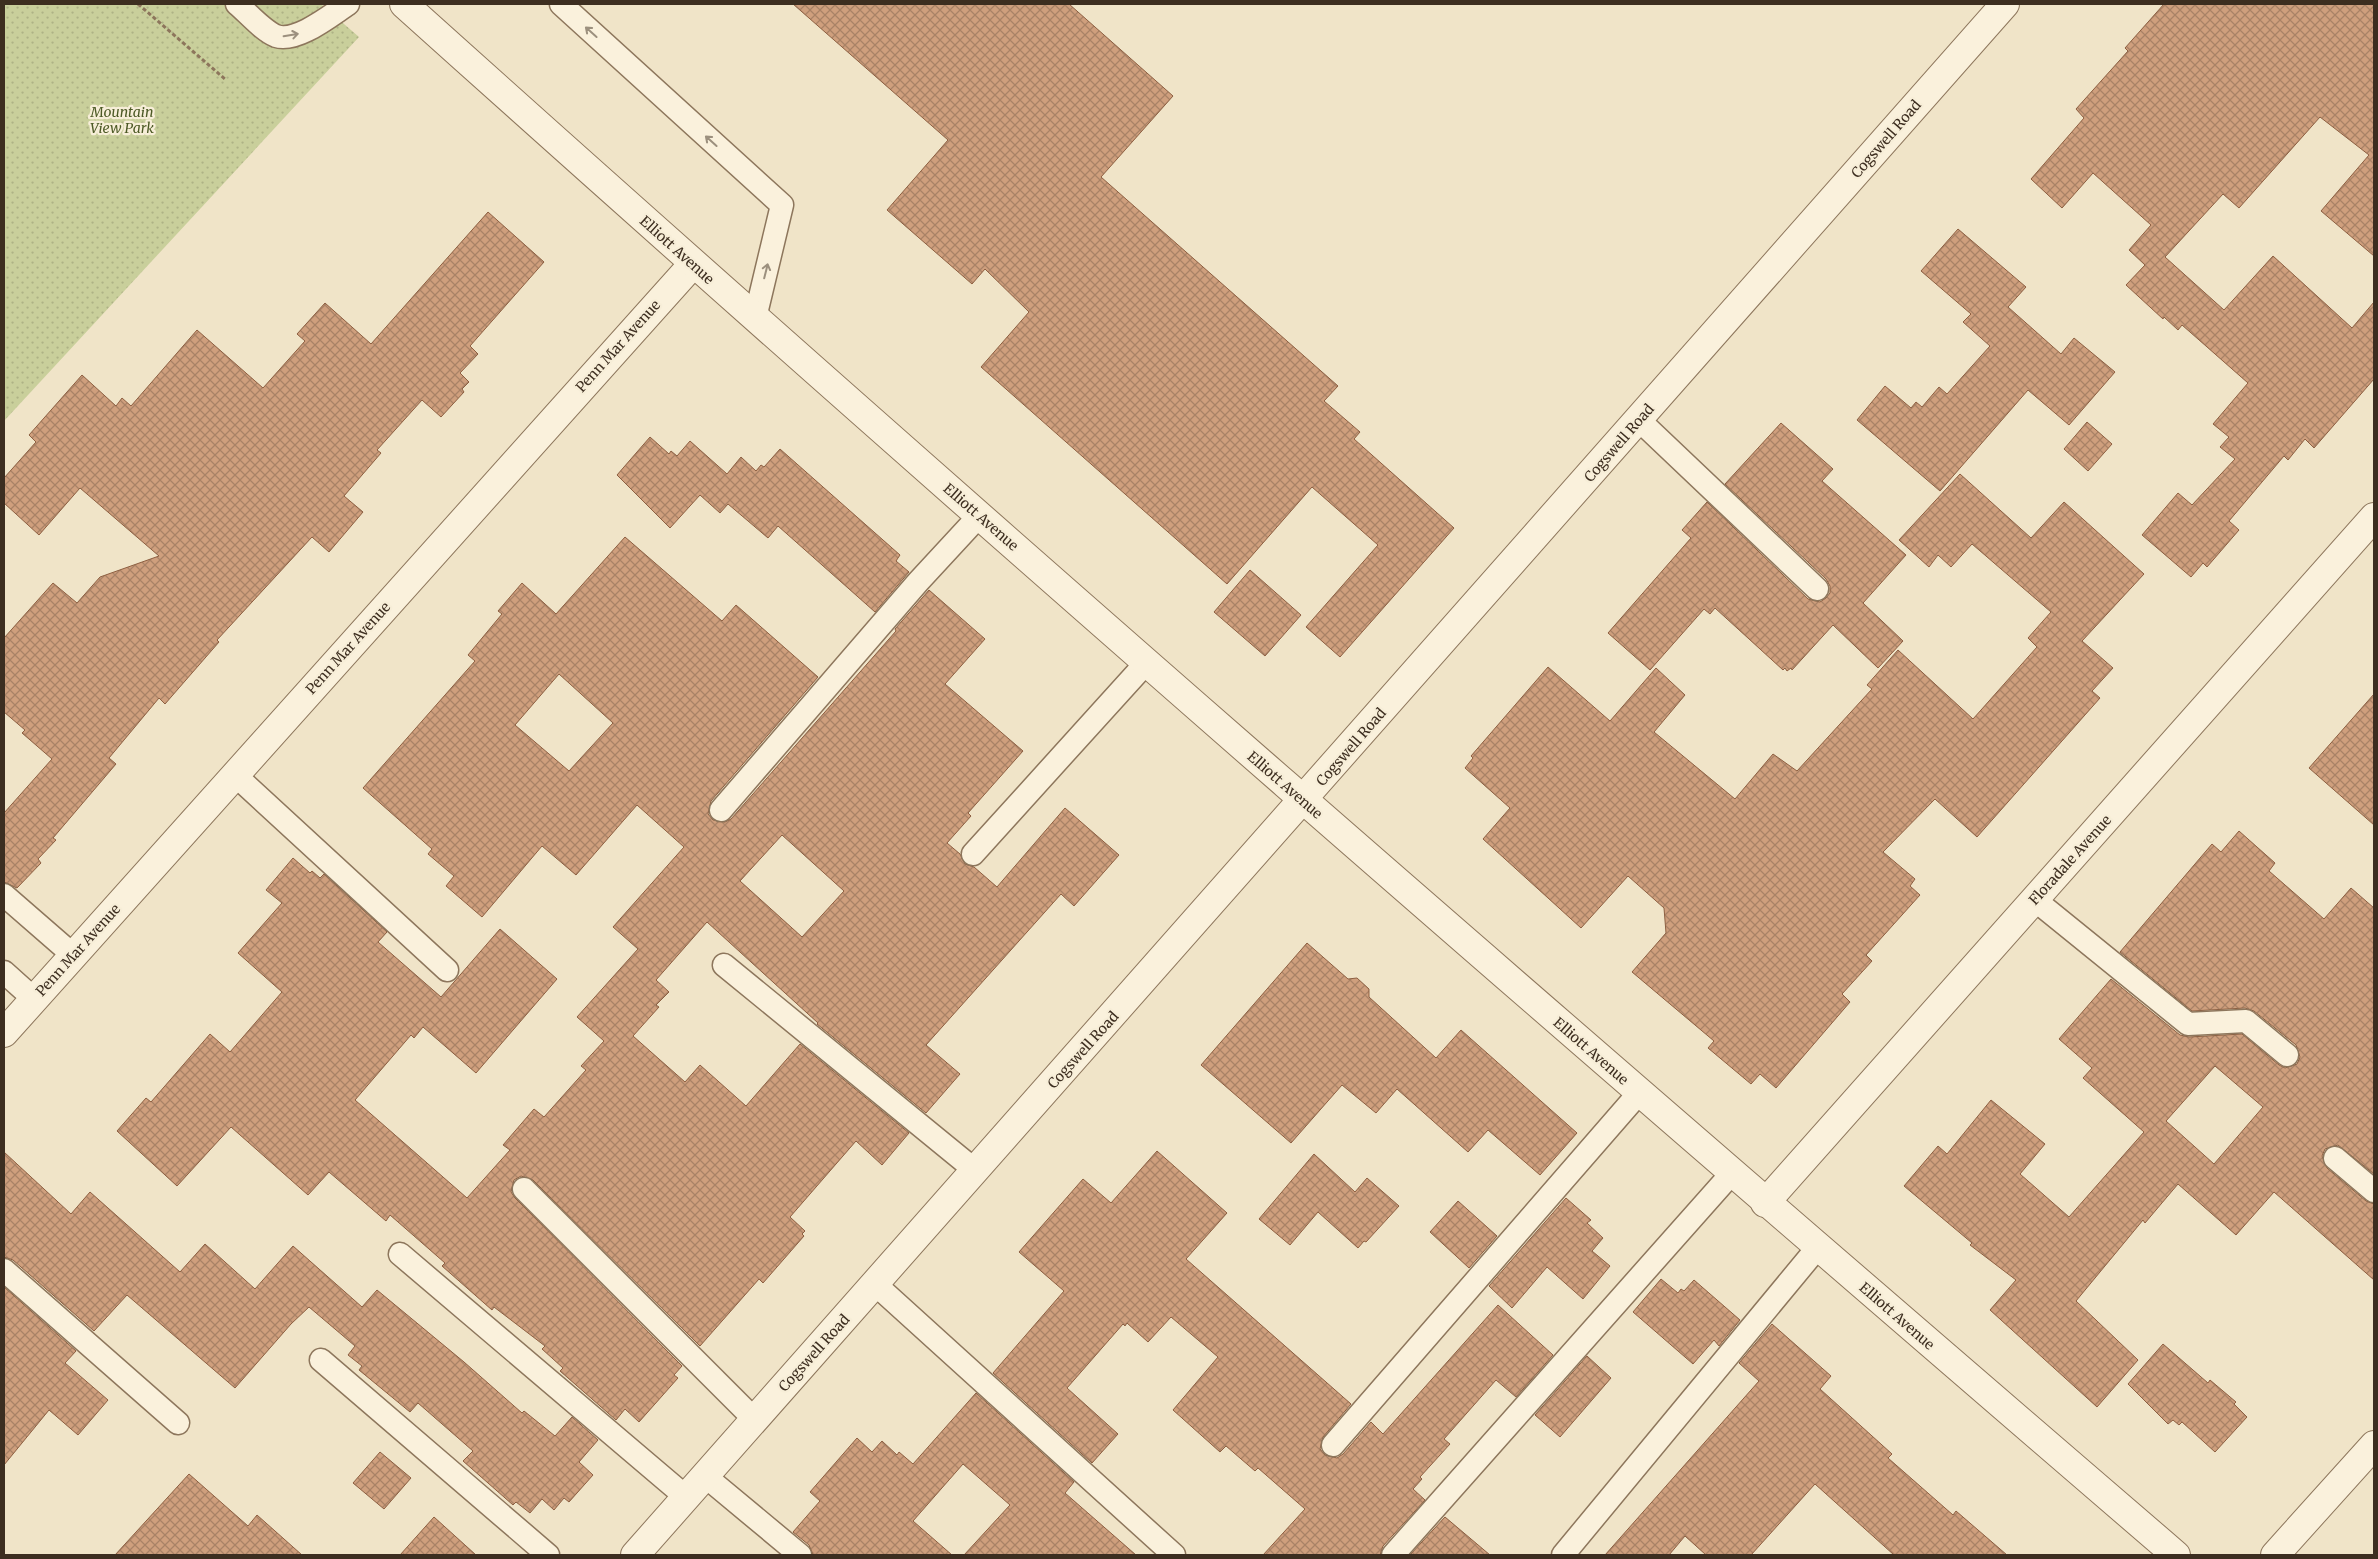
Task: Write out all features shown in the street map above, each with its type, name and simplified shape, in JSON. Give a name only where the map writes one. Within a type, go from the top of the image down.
[{"type":"street","name":"Elliott Avenue","points":[[404,4],[693,264],[1303,801],[1766,1203],[2176,1555]]},
{"type":"street","name":"Cogswell Road","points":[[635,1555],[2005,4]]},
{"type":"street","name":"Penn Mar Avenue","points":[[4,1032],[693,264]]},
{"type":"street","name":"Floradale Avenue","points":[[1766,1203],[2374,517]]},
{"type":"street","points":[[2275,1555],[2374,1445]]},
{"type":"lane","points":[[237,4],[276,36],[292,36],[306,31],[348,4]]},
{"type":"lane","points":[[561,4],[782,205],[754,318]]},
{"type":"lane","points":[[1639,420],[1817,589]]},
{"type":"lane","points":[[721,810],[918,582],[979,516]]},
{"type":"lane","points":[[973,854],[1146,663]]},
{"type":"lane","points":[[235,775],[447,970]]},
{"type":"lane","points":[[4,895],[73,955]]},
{"type":"lane","points":[[2035,900],[2188,1024],[2246,1021],[2287,1054]]},
{"type":"lane","points":[[724,965],[976,1171]]},
{"type":"lane","points":[[4,972],[34,999]]},
{"type":"lane","points":[[1333,1445],[1639,1093]]},
{"type":"lane","points":[[2335,1158],[2374,1191]]},
{"type":"lane","points":[[1393,1555],[1732,1173]]},
{"type":"lane","points":[[524,1189],[755,1420]]},
{"type":"lane","points":[[1563,1555],[1818,1247]]},
{"type":"lane","points":[[400,1254],[686,1497]]},
{"type":"lane","points":[[4,1270],[178,1423]]},
{"type":"lane","points":[[875,1284],[1174,1555]]},
{"type":"lane","points":[[321,1360],[548,1555]]},
{"type":"lane","points":[[705,1476],[800,1555]]},
{"type":"path","points":[[138,4],[225,80]]},
{"type":"green space","name":"Mountain View Park","points":[[4,4],[321,4],[359,37],[4,421]]},
{"type":"building","points":[[793,4],[1069,4],[1173,96],[1101,177],[1338,386],[1324,401],[1360,432],[1354,439],[1454,528],[1340,657],[1306,627],[1378,545],[1312,487],[1227,584],[981,367],[1029,312],[985,269],[972,284],[887,210],[948,140]]},
{"type":"building","points":[[2164,4],[2374,4],[2374,256],[2321,211],[2369,155],[2320,117],[2239,208],[2223,194],[2165,257],[2224,310],[2273,256],[2352,328],[2374,302],[2374,379],[2314,448],[2305,439],[2288,460],[2284,456],[2229,521],[2239,530],[2207,567],[2203,563],[2191,577],[2142,535],[2178,493],[2192,505],[2235,459],[2220,447],[2229,437],[2213,424],[2248,383],[2182,325],[2178,330],[2126,285],[2145,265],[2129,250],[2151,225],[2093,173],[2062,208],[2031,179],[2084,118],[2076,109],[2128,51],[2125,48]]},
{"type":"building","points":[[488,212],[544,262],[470,346],[478,354],[460,373],[469,382],[462,389],[464,392],[441,417],[422,400],[377,450],[381,453],[344,496],[363,512],[329,552],[312,537],[217,640],[219,642],[165,704],[159,698],[109,758],[116,764],[53,838],[56,840],[38,859],[41,863],[17,888],[4,882],[4,813],[52,759],[22,733],[25,730],[4,712],[4,638],[53,583],[77,603],[100,577],[159,556],[80,488],[39,535],[4,503],[4,478],[36,442],[29,435],[82,375],[116,406],[122,398],[131,406],[197,330],[263,388],[305,341],[297,334],[325,303],[371,344]]},
{"type":"building","points":[[1958,229],[2026,287],[2008,307],[2061,354],[2074,338],[2115,372],[2069,425],[2028,390],[1940,491],[1857,420],[1885,386],[1911,408],[1916,402],[1922,407],[1939,387],[1947,394],[1990,346],[1963,322],[1971,314],[1921,271]]},
{"type":"building","points":[[2087,422],[2112,444],[2088,471],[2064,449]]},
{"type":"building","points":[[1781,423],[1833,469],[1822,481],[1906,555],[1863,603],[1903,641],[1878,668],[1833,625],[1792,670],[1791,668],[1787,671],[1785,668],[1783,670],[1715,608],[1710,614],[1704,609],[1650,670],[1608,633],[1691,538],[1682,530],[1707,502],[1808,599],[1820,602],[1830,593],[1830,586],[1826,579],[1725,484]]},
{"type":"building","points":[[650,437],[669,454],[671,451],[677,456],[690,441],[727,474],[741,457],[756,471],[761,465],[764,467],[780,449],[900,555],[896,561],[909,572],[875,612],[778,526],[768,538],[728,504],[720,513],[700,495],[670,528],[617,475]]},
{"type":"building","points":[[1960,474],[2031,538],[2064,502],[2144,574],[2082,641],[2113,668],[2092,691],[2100,698],[1977,837],[1935,799],[1883,852],[1915,879],[1910,886],[1920,895],[1866,955],[1872,961],[1842,994],[1850,1002],[1776,1088],[1760,1074],[1751,1084],[1708,1048],[1714,1041],[1632,972],[1666,933],[1664,908],[1628,876],[1581,928],[1483,839],[1510,808],[1465,768],[1473,758],[1471,756],[1548,667],[1610,721],[1656,668],[1685,695],[1654,732],[1735,799],[1773,754],[1797,771],[1872,689],[1867,685],[1898,650],[1973,719],[2037,647],[2028,638],[2051,612],[1972,544],[1951,567],[1938,555],[1929,567],[1899,540]]},
{"type":"building","points":[[625,537],[722,621],[736,605],[818,677],[711,801],[708,814],[713,820],[725,822],[731,819],[896,631],[895,629],[929,590],[985,639],[945,684],[1023,751],[968,813],[971,816],[947,843],[960,854],[965,864],[974,867],[997,887],[1065,808],[1119,855],[1074,906],[1061,894],[926,1045],[960,1074],[926,1113],[817,1024],[707,922],[656,980],[669,992],[656,1005],[659,1007],[633,1036],[685,1082],[700,1065],[746,1106],[800,1044],[909,1133],[882,1165],[856,1141],[790,1217],[805,1231],[802,1234],[804,1236],[763,1283],[759,1279],[700,1346],[533,1180],[521,1176],[514,1180],[511,1192],[515,1198],[682,1366],[674,1375],[678,1378],[639,1422],[625,1409],[616,1420],[560,1371],[563,1368],[542,1349],[545,1346],[494,1307],[492,1310],[442,1266],[445,1263],[390,1215],[386,1221],[329,1172],[308,1195],[231,1127],[177,1186],[117,1131],[146,1098],[151,1102],[210,1034],[230,1052],[282,992],[238,953],[282,903],[266,890],[293,858],[310,873],[312,871],[320,878],[324,874],[387,932],[378,942],[441,997],[500,929],[557,979],[476,1073],[423,1027],[414,1038],[411,1035],[355,1100],[467,1198],[510,1150],[503,1145],[534,1109],[544,1117],[586,1070],[581,1066],[604,1041],[577,1017],[638,949],[613,927],[684,847],[637,805],[576,875],[542,846],[482,917],[446,886],[454,876],[428,854],[432,849],[363,788],[475,661],[468,655],[502,614],[498,611],[522,583],[556,614]],"holes":[[[559,674],[613,723],[569,771],[515,725]],[[782,835],[844,891],[802,937],[740,881]]]},
{"type":"building","points":[[1250,570],[1301,615],[1265,656],[1214,612]]},
{"type":"building","points":[[2374,694],[2374,825],[2309,768]]},
{"type":"building","points":[[2239,831],[2275,863],[2269,871],[2324,919],[2351,888],[2374,908],[2374,1174],[2338,1145],[2325,1149],[2322,1156],[2327,1168],[2366,1201],[2374,1204],[2374,1280],[2274,1192],[2236,1235],[2178,1184],[2145,1223],[2143,1220],[2076,1301],[2138,1360],[2097,1407],[1990,1310],[2016,1280],[1970,1245],[1972,1243],[1904,1186],[1938,1146],[1947,1154],[1991,1100],[2045,1144],[2020,1174],[2069,1217],[2144,1132],[2083,1078],[2092,1068],[2059,1039],[2111,979],[2180,1035],[2189,1037],[2242,1034],[2279,1065],[2285,1068],[2297,1064],[2300,1057],[2296,1045],[2254,1011],[2245,1008],[2192,1011],[2120,952],[2212,844],[2221,852]],"holes":[[[2215,1066],[2263,1107],[2214,1164],[2166,1121]]]},
{"type":"building","points":[[1307,943],[1348,979],[1357,978],[1369,989],[1369,997],[1436,1058],[1461,1030],[1577,1133],[1540,1175],[1488,1130],[1468,1152],[1397,1089],[1376,1113],[1342,1085],[1291,1143],[1201,1065]]},
{"type":"building","points":[[1157,1151],[1227,1213],[1186,1259],[1351,1404],[1323,1437],[1320,1449],[1325,1455],[1337,1458],[1343,1454],[1371,1422],[1383,1434],[1498,1305],[1553,1355],[1516,1397],[1496,1380],[1444,1439],[1450,1444],[1420,1477],[1422,1479],[1413,1489],[1425,1500],[1383,1546],[1380,1555],[1263,1555],[1305,1509],[1258,1468],[1255,1471],[1226,1446],[1220,1452],[1173,1410],[1218,1357],[1171,1317],[1148,1342],[1127,1323],[1125,1326],[1123,1324],[1067,1388],[1118,1434],[1092,1463],[993,1373],[1064,1291],[1019,1252],[1083,1179],[1111,1203]]},
{"type":"building","points":[[4,1152],[71,1214],[90,1192],[180,1272],[205,1244],[255,1289],[293,1246],[362,1307],[377,1290],[522,1413],[524,1411],[555,1436],[572,1417],[598,1440],[579,1462],[593,1475],[569,1502],[564,1498],[554,1510],[542,1499],[530,1513],[516,1502],[513,1505],[463,1461],[473,1451],[418,1403],[410,1412],[359,1370],[362,1366],[348,1355],[355,1346],[309,1307],[291,1324],[235,1388],[127,1295],[94,1331],[13,1260],[4,1257]]},
{"type":"building","points":[[1314,1154],[1355,1192],[1367,1178],[1399,1206],[1366,1242],[1364,1241],[1358,1248],[1318,1212],[1290,1245],[1259,1219]]},
{"type":"building","points":[[1566,1198],[1591,1220],[1587,1223],[1603,1238],[1592,1251],[1610,1266],[1583,1299],[1547,1267],[1512,1308],[1489,1286]]},
{"type":"building","points":[[1458,1201],[1497,1236],[1469,1268],[1430,1232]]},
{"type":"building","points":[[1661,1279],[1678,1293],[1681,1289],[1684,1291],[1694,1280],[1740,1320],[1719,1346],[1714,1340],[1693,1364],[1633,1312]]},
{"type":"building","points":[[4,1287],[76,1351],[65,1363],[108,1400],[78,1435],[49,1410],[4,1465]]},
{"type":"building","points":[[1772,1324],[1831,1376],[1820,1389],[1892,1454],[1888,1458],[1953,1515],[1956,1511],[2007,1555],[1894,1555],[1815,1484],[1751,1555],[1706,1555],[1685,1536],[1669,1555],[1605,1555],[1759,1381],[1739,1363]]},
{"type":"building","points":[[2163,1344],[2208,1383],[2210,1380],[2236,1402],[2234,1404],[2247,1417],[2215,1452],[2182,1422],[2179,1425],[2173,1420],[2168,1424],[2128,1384]]},
{"type":"building","points":[[1587,1356],[1611,1378],[1560,1437],[1535,1415]]},
{"type":"building","points":[[976,1393],[1074,1482],[1065,1493],[1136,1555],[964,1555],[1010,1505],[963,1464],[913,1521],[952,1555],[813,1555],[809,1545],[793,1532],[820,1501],[810,1492],[857,1438],[872,1452],[882,1441],[897,1455],[899,1452],[913,1464]]},
{"type":"building","points":[[380,1452],[411,1478],[384,1509],[353,1483]]},
{"type":"building","points":[[189,1474],[248,1526],[257,1515],[302,1555],[115,1555]]},
{"type":"building","points":[[434,1517],[476,1555],[400,1555]]},
{"type":"building","points":[[1445,1517],[1490,1555],[1410,1555]]}]
